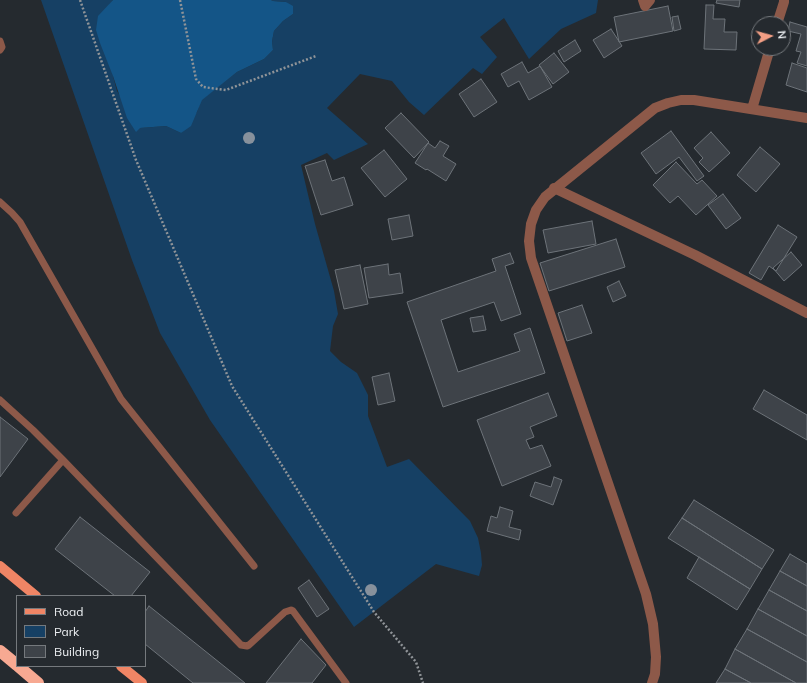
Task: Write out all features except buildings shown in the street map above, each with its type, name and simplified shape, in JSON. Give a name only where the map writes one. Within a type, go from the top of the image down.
[{"type":"highway","points":[[0,652],[16,665]]},
{"type":"highway","points":[[18,667],[38,683]]},
{"type":"main road","points":[[0,566],[35,595]]},
{"type":"main road","points":[[122,667],[142,683]]},
{"type":"street","points":[[643,0],[645,6],[650,0]]},
{"type":"street","points":[[780,16],[784,0]]},
{"type":"street","points":[[752,109],[768,56]]},
{"type":"street","points":[[652,683],[656,657],[653,624],[646,594],[531,258],[529,241],[531,224],[536,210],[545,197],[554,188],[655,108],[668,103],[681,100],[694,100],[807,118]]},
{"type":"street","points":[[554,188],[695,255],[807,314]]},
{"type":"lane","points":[[0,41],[2,47],[0,50]]},
{"type":"lane","points":[[0,202],[20,222],[121,399],[254,566]]},
{"type":"lane","points":[[0,400],[63,460],[241,645],[249,645],[285,612],[291,610],[341,681]]},
{"type":"lane","points":[[16,513],[63,460]]},
{"type":"path","points":[[80,0],[136,160],[232,386],[374,612],[416,662],[423,683]]},
{"type":"path","points":[[180,0],[196,79],[203,87],[226,90],[316,56]]},
{"type":"green space","points":[[41,0],[113,0],[109,5],[113,76],[117,91],[140,128],[166,126],[181,133],[197,112],[201,100],[237,72],[264,59],[273,50],[272,41],[274,31],[283,21],[293,14],[286,2],[271,0],[598,0],[596,13],[561,29],[529,59],[504,18],[480,37],[497,57],[482,74],[473,68],[424,115],[409,102],[392,81],[360,74],[327,108],[368,144],[334,160],[327,153],[301,165],[315,224],[334,291],[338,314],[333,326],[330,351],[341,362],[357,373],[368,395],[368,416],[387,467],[409,459],[470,521],[478,538],[481,553],[482,565],[479,576],[436,564],[354,627],[210,420],[160,333],[132,260]]},
{"type":"shaded area","points":[[113,0],[271,0],[286,2],[293,6],[293,14],[283,21],[274,31],[272,41],[273,50],[264,59],[237,72],[202,100],[191,126],[181,133],[166,126],[140,128],[136,132],[127,118],[96,30],[98,16]]}]
